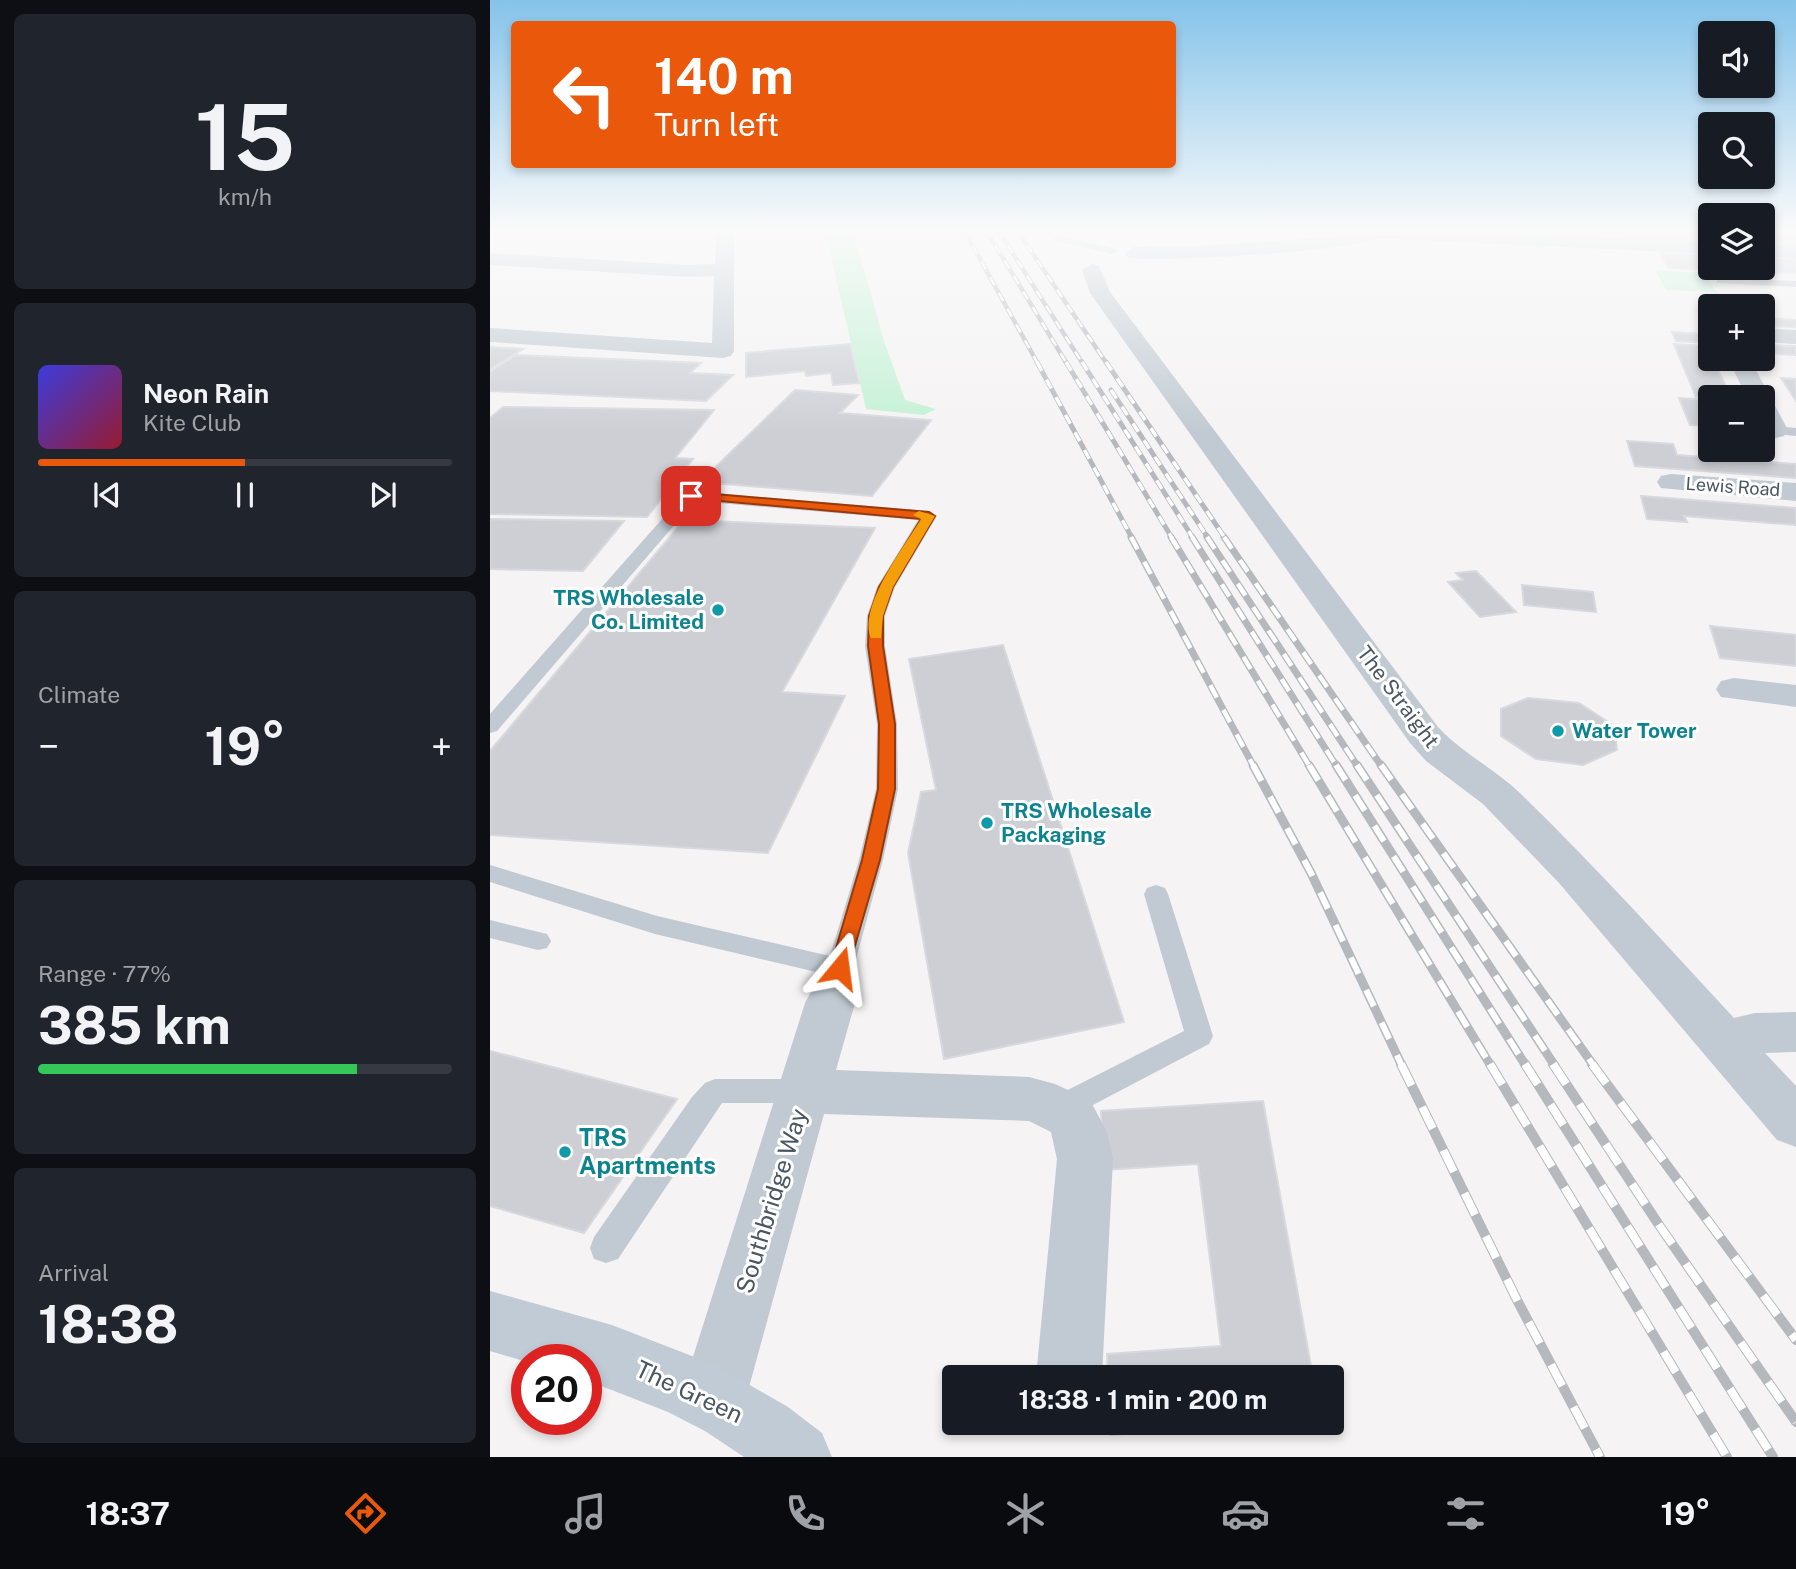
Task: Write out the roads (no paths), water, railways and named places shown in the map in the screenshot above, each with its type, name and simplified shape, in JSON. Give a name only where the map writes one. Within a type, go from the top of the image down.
[{"type":"street","points":[[490,334],[723,351],[724,298]]},
{"type":"street","name":"The Straight","points":[[1127,298],[1424,735],[1440,753],[1497,795],[1566,863],[1796,1124]]},
{"type":"street","points":[[1775,336],[1796,337]]},
{"type":"street","name":"Lewis Road","points":[[1671,482],[1796,492]]},
{"type":"street","points":[[1734,689],[1796,696]]},
{"type":"street","name":"Southbridge Way","points":[[713,1398],[835,986]]},
{"type":"street","points":[[1724,1041],[1755,1032],[1796,1032]]},
{"type":"street","points":[[805,1091],[1029,1099],[1062,1107],[1081,1130],[1085,1159],[1070,1365]]},
{"type":"street","name":"The Green","points":[[490,1321],[605,1353],[713,1398],[774,1436],[798,1457]]},
{"type":"lane","points":[[490,727],[691,496],[929,516],[886,587],[876,616],[875,646],[887,724],[887,789],[871,860],[835,986],[490,873]]},
{"type":"lane","points":[[1062,1107],[1199,1036],[1156,894]]},
{"type":"lane","points":[[490,929],[538,940]]},
{"type":"lane","points":[[606,1248],[702,1105],[715,1091],[805,1091]]},
{"type":"railway","points":[[1002,298],[1038,364]]},
{"type":"railway","points":[[1027,298],[1067,364]]},
{"type":"railway","points":[[1041,298],[1083,364]]},
{"type":"railway","points":[[1063,298],[1107,364]]},
{"type":"railway","points":[[1037,362],[1132,538]]},
{"type":"railway","points":[[1066,362],[1172,538]]},
{"type":"railway","points":[[1082,362],[1193,538]]},
{"type":"railway","points":[[1106,362],[1225,538]]},
{"type":"railway","points":[[1111,390],[1208,538]]},
{"type":"railway","points":[[1131,537],[1254,767]]},
{"type":"railway","points":[[1171,537],[1310,767]]},
{"type":"railway","points":[[1192,537],[1337,767]]},
{"type":"railway","points":[[1207,537],[1358,767]]},
{"type":"railway","points":[[1224,537],[1382,767]]},
{"type":"railway","points":[[1253,765],[1311,873],[1402,1066]]},
{"type":"railway","points":[[1309,765],[1491,1066]]},
{"type":"railway","points":[[1336,765],[1526,1066]]},
{"type":"railway","points":[[1357,765],[1555,1066]]},
{"type":"railway","points":[[1381,765],[1594,1066]]},
{"type":"railway","points":[[1401,1064],[1517,1300],[1600,1457]]},
{"type":"railway","points":[[1490,1064],[1727,1457]]},
{"type":"railway","points":[[1525,1064],[1773,1457]]},
{"type":"railway","points":[[1553,1064],[1659,1225],[1796,1422]]},
{"type":"railway","points":[[1592,1064],[1796,1340]]},
{"type":"place","name":"TRS Wholesale Co. Limited","points":[[718,610]]},
{"type":"place","name":"Water Tower","points":[[1558,731]]},
{"type":"place","name":"TRS Wholesale Packaging","points":[[987,823]]},
{"type":"place","name":"TRS Apartments","points":[[565,1152]]}]
